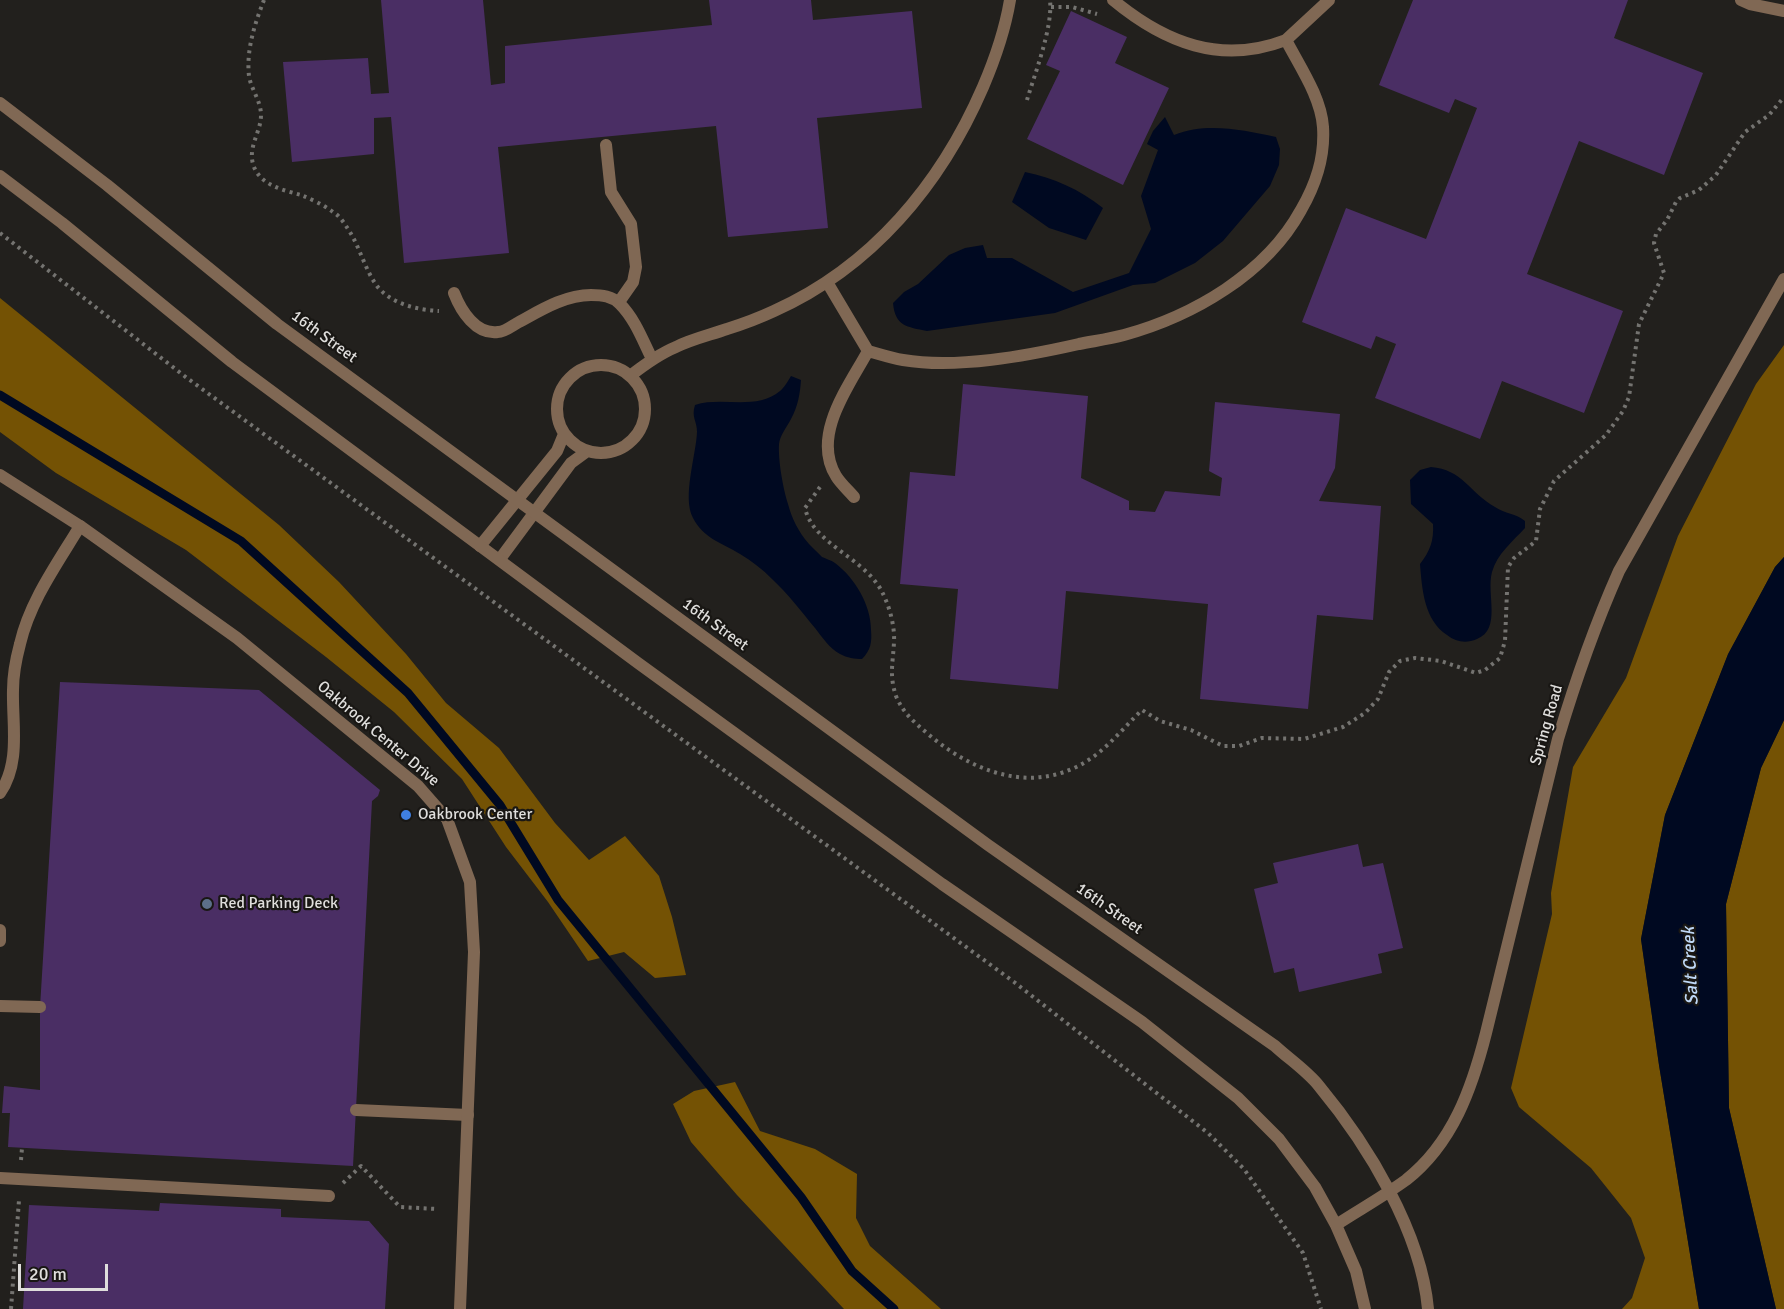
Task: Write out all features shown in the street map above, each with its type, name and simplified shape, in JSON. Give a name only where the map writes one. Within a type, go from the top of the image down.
[{"type":"street","points":[[630,376],[652,359],[693,340],[774,311],[827,282],[850,266],[909,210],[956,144],[990,69],[1010,0]]},
{"type":"street","points":[[1113,0],[1127,12],[1154,28],[1201,49],[1247,51],[1265,48],[1286,40],[1329,0]]},
{"type":"street","points":[[1741,0],[1784,11]]},
{"type":"street","points":[[827,282],[868,351],[904,360],[943,363],[1035,354],[1123,335],[1154,325],[1210,299],[1235,283],[1292,227],[1311,192],[1320,167],[1323,126],[1319,105],[1286,40]]},
{"type":"street","name":"16th Street","points":[[0,103],[107,185],[277,324],[988,845],[1275,1046],[1318,1084],[1350,1128],[1389,1190]]},
{"type":"street","points":[[606,145],[611,192],[631,224],[636,267],[633,282],[619,302]]},
{"type":"street","points":[[0,176],[62,223],[232,362],[638,663],[942,884],[1142,1022],[1238,1098],[1279,1139],[1315,1187],[1336,1225],[1356,1271],[1365,1309]]},
{"type":"street","name":"Spring Road","points":[[1336,1225],[1406,1179],[1431,1156],[1464,1104],[1474,1080],[1558,739],[1572,691],[1603,607],[1619,571],[1784,279]]},
{"type":"street","points":[[454,293],[461,310],[475,324],[488,332],[501,332],[546,307],[568,298],[605,295],[619,302],[632,318],[652,359]]},
{"type":"street","points":[[854,497],[835,475],[827,451],[829,430],[837,408],[868,351]]},
{"type":"street","points":[[604,365],[618,368],[630,376],[645,402],[645,417],[639,432],[630,443],[617,451],[602,454],[586,452],[573,444],[564,434],[558,421],[556,407],[559,393],[567,381],[577,372],[590,366],[604,365]]},
{"type":"street","points":[[480,546],[557,451],[564,434]]},
{"type":"street","points":[[500,559],[571,463],[586,452]]},
{"type":"street","name":"Oakbrook Center Drive","points":[[0,475],[80,526],[237,638],[418,786],[447,819],[470,882],[474,952],[460,1309]]},
{"type":"street","points":[[0,793],[14,755],[12,687],[20,644],[37,596],[80,526]]},
{"type":"street","points":[[0,930],[0,941]]},
{"type":"street","points":[[0,1006],[40,1007]]},
{"type":"street","points":[[356,1110],[468,1115]]},
{"type":"street","points":[[0,1178],[329,1196]]},
{"type":"street","points":[[1389,1190],[1411,1237],[1426,1289],[1428,1309]]},
{"type":"path","points":[[264,0],[256,20],[249,50],[249,77],[261,113],[253,143],[254,164],[263,178],[281,191],[301,196],[334,212],[354,237],[377,286],[388,296],[418,310],[461,310]]},
{"type":"path","points":[[1027,100],[1044,41],[1051,7],[1050,0]]},
{"type":"path","points":[[1051,7],[1072,7],[1100,15]]},
{"type":"path","points":[[835,475],[813,495],[805,508],[806,513],[820,534],[854,559],[882,590],[892,621],[894,642],[890,668],[902,708],[908,717],[962,759],[990,772],[1022,778],[1054,775],[1073,769],[1107,748],[1142,710],[1161,721],[1191,730],[1223,746],[1239,746],[1262,738],[1304,739],[1343,727],[1365,713],[1378,699],[1389,672],[1400,661],[1415,658],[1441,661],[1476,673],[1485,670],[1500,658],[1505,641],[1508,567],[1514,558],[1536,541],[1540,509],[1554,481],[1606,435],[1623,411],[1629,397],[1639,324],[1664,273],[1654,243],[1656,234],[1667,220],[1676,202],[1699,190],[1716,175],[1745,132],[1769,115],[1784,97]]},
{"type":"path","points":[[0,233],[187,378],[1014,982],[1208,1133],[1244,1169],[1303,1253],[1321,1309]]},
{"type":"path","points":[[21,1171],[22,1149]]},
{"type":"path","points":[[329,1196],[360,1166],[400,1207],[437,1209]]},
{"type":"path","points":[[11,1309],[19,1194]]},
{"type":"shaded area","points":[[0,298],[279,525],[339,582],[406,654],[446,703],[499,748],[555,823],[589,860],[625,836],[659,876],[686,975],[655,978],[624,952],[588,961],[548,902],[506,847],[462,779],[394,712],[186,550],[56,473],[0,432]]},
{"type":"shaded area","points":[[1784,345],[1784,557],[1775,567],[1728,655],[1665,815],[1641,939],[1699,1309],[1622,1309],[1632,1298],[1645,1258],[1631,1218],[1591,1168],[1519,1107],[1511,1088],[1552,914],[1551,893],[1573,767],[1626,678],[1678,536],[1756,384]]},
{"type":"shaded area","points":[[1784,720],[1784,1309],[1776,1309],[1729,1108],[1726,904],[1761,768]]},
{"type":"shaded area","points":[[735,1082],[760,1131],[815,1149],[857,1174],[856,1218],[870,1246],[941,1309],[844,1309],[737,1195],[691,1142],[673,1104],[694,1091]]},
{"type":"water","points":[[1165,117],[1174,135],[1199,129],[1225,128],[1276,137],[1280,149],[1279,165],[1270,186],[1223,241],[1195,263],[1155,283],[1133,285],[1055,313],[927,331],[899,321],[893,303],[904,292],[918,284],[949,255],[965,248],[983,245],[987,258],[1012,258],[1073,292],[1129,273],[1151,229],[1141,196],[1158,150],[1147,144],[1153,131]]},
{"type":"water","points":[[1025,172],[1066,185],[1103,208],[1086,240],[1049,228],[1012,202]]},
{"type":"water","points":[[791,376],[801,380],[795,409],[779,444],[780,466],[786,497],[794,520],[805,539],[822,557],[833,562],[849,576],[865,602],[870,621],[871,638],[869,649],[862,659],[845,656],[833,649],[778,585],[761,569],[749,559],[702,531],[690,509],[689,488],[697,432],[695,405],[716,402],[750,402],[771,397],[780,391]]},
{"type":"water","points":[[1431,467],[1451,472],[1486,501],[1525,521],[1525,528],[1494,565],[1489,627],[1485,634],[1469,641],[1461,642],[1439,629],[1429,613],[1423,593],[1420,564],[1431,546],[1433,524],[1411,504],[1410,480],[1420,470]]},
{"type":"water","name":"Salt Creek","points":[[1784,557],[1784,720],[1761,768],[1726,904],[1729,1108],[1776,1309],[1699,1309],[1641,939],[1665,815],[1728,654],[1775,567]]},
{"type":"building","points":[[381,0],[483,0],[491,85],[505,83],[505,46],[712,25],[709,0],[811,0],[813,20],[912,11],[922,108],[817,118],[828,228],[728,237],[716,126],[498,147],[509,253],[404,263],[391,117],[374,118],[374,154],[292,162],[283,62],[368,58],[371,94],[389,93]]},
{"type":"building","points":[[1413,0],[1628,0],[1614,38],[1703,73],[1664,175],[1579,141],[1527,274],[1623,311],[1584,413],[1502,381],[1480,439],[1375,398],[1396,344],[1376,336],[1371,349],[1302,322],[1346,208],[1426,239],[1477,108],[1455,99],[1449,113],[1379,85]]},
{"type":"building","points":[[1071,11],[1127,37],[1115,63],[1169,88],[1123,185],[1027,139],[1060,71],[1046,65]]},
{"type":"building","points":[[963,384],[1088,396],[1081,478],[1129,501],[1129,510],[1155,512],[1165,491],[1220,496],[1222,478],[1209,471],[1215,402],[1340,414],[1335,468],[1319,501],[1381,506],[1373,620],[1317,615],[1308,709],[1200,699],[1208,604],[1066,591],[1058,689],[950,679],[958,589],[900,584],[910,472],[955,476]]},
{"type":"building","name":"Red Parking Deck","points":[[60,682],[259,690],[380,790],[378,796],[372,801],[353,1166],[8,1147],[10,1113],[2,1113],[4,1086],[40,1090],[40,1007]]},
{"type":"building","points":[[1358,844],[1363,867],[1383,863],[1403,948],[1378,954],[1382,973],[1299,992],[1294,968],[1274,973],[1254,889],[1278,883],[1273,863]]},
{"type":"building","points":[[160,1203],[281,1209],[281,1217],[369,1221],[389,1244],[385,1309],[23,1309],[29,1205],[159,1211]]},
{"type":"waterway","points":[[0,395],[241,541],[408,693],[500,805],[558,900],[801,1197],[852,1271],[894,1309]]},
{"type":"place","name":"Oakbrook Center","points":[[406,815]]},
{"type":"place","name":"Red Parking Deck","points":[[207,904]]}]
